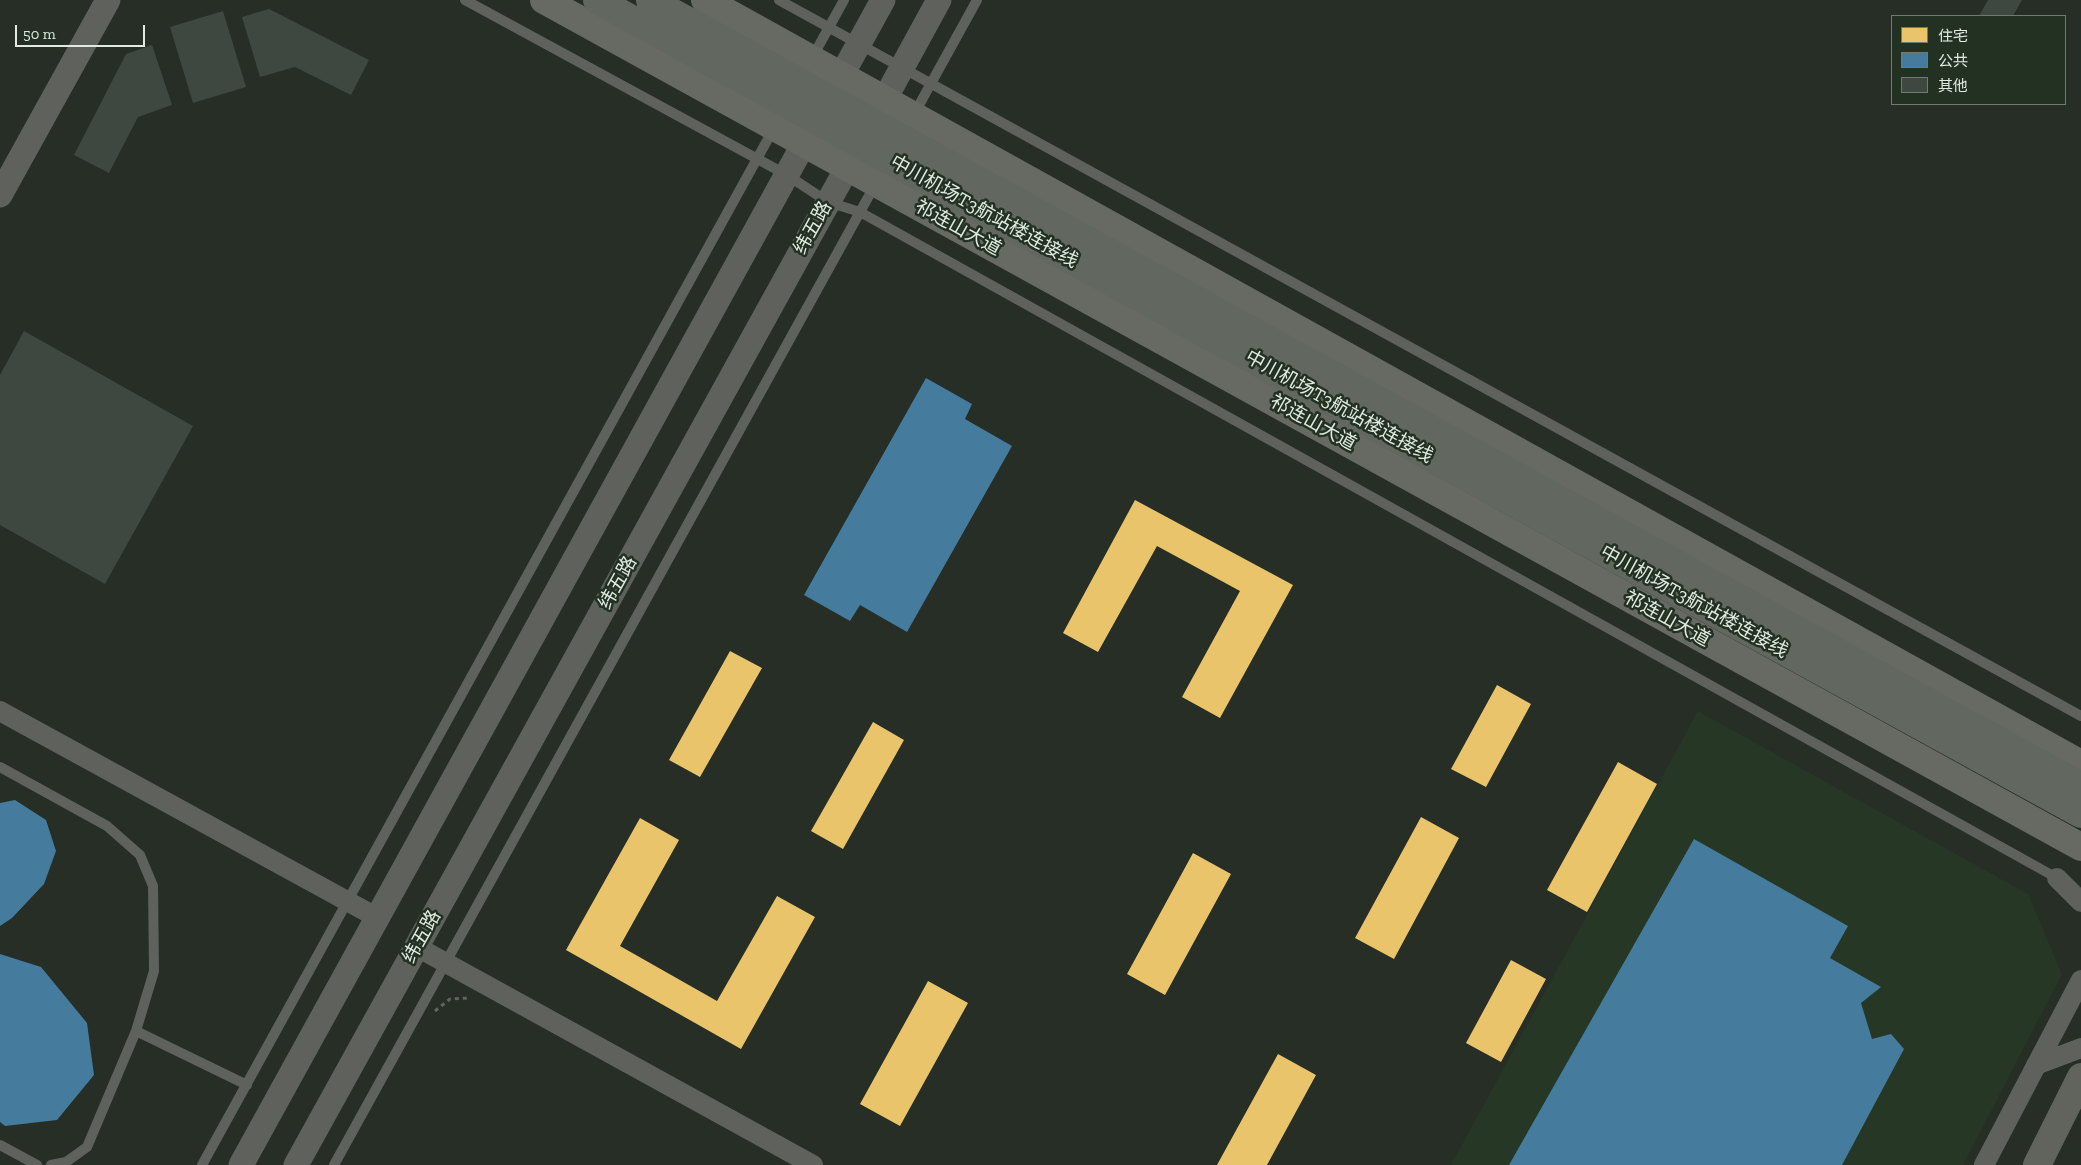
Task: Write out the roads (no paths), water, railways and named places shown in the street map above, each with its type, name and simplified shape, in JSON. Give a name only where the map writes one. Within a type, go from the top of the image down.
[{"type":"highway","name":"中川机场T3航站楼连接线","points":[[597,0],[2081,814]]},
{"type":"highway","name":"中川机场T3航站楼连接线","points":[[650,0],[2081,786]]},
{"type":"main road","name":"祁连山大道","points":[[544,0],[779,118],[804,143],[847,167],[881,174],[2081,847]]},
{"type":"main road","points":[[705,0],[807,67],[842,74],[885,98],[909,123],[2081,764]]},
{"type":"main road","points":[[2037,1165],[2081,1077]]},
{"type":"street","points":[[0,195],[108,0]]},
{"type":"street","points":[[241,1165],[883,0]]},
{"type":"street","name":"纬五路","points":[[296,1165],[939,0]]},
{"type":"street","points":[[0,711],[378,918]]},
{"type":"street","points":[[2057,878],[2081,902]]},
{"type":"street","points":[[417,947],[813,1165]]},
{"type":"street","points":[[1984,1165],[2081,980]]},
{"type":"street","points":[[2036,1065],[2081,1048]]},
{"type":"lane","points":[[465,0],[787,174],[828,202],[860,212],[2057,878]]},
{"type":"lane","points":[[779,0],[2081,716]]},
{"type":"lane","points":[[202,1165],[844,0]]},
{"type":"lane","points":[[334,1165],[977,0]]},
{"type":"lane","points":[[0,767],[107,826],[140,855],[153,886],[154,970],[136,1031],[87,1147],[66,1162],[52,1165]]},
{"type":"lane","points":[[136,1031],[247,1085]]},
{"type":"lane","points":[[0,1145],[37,1165]]}]
